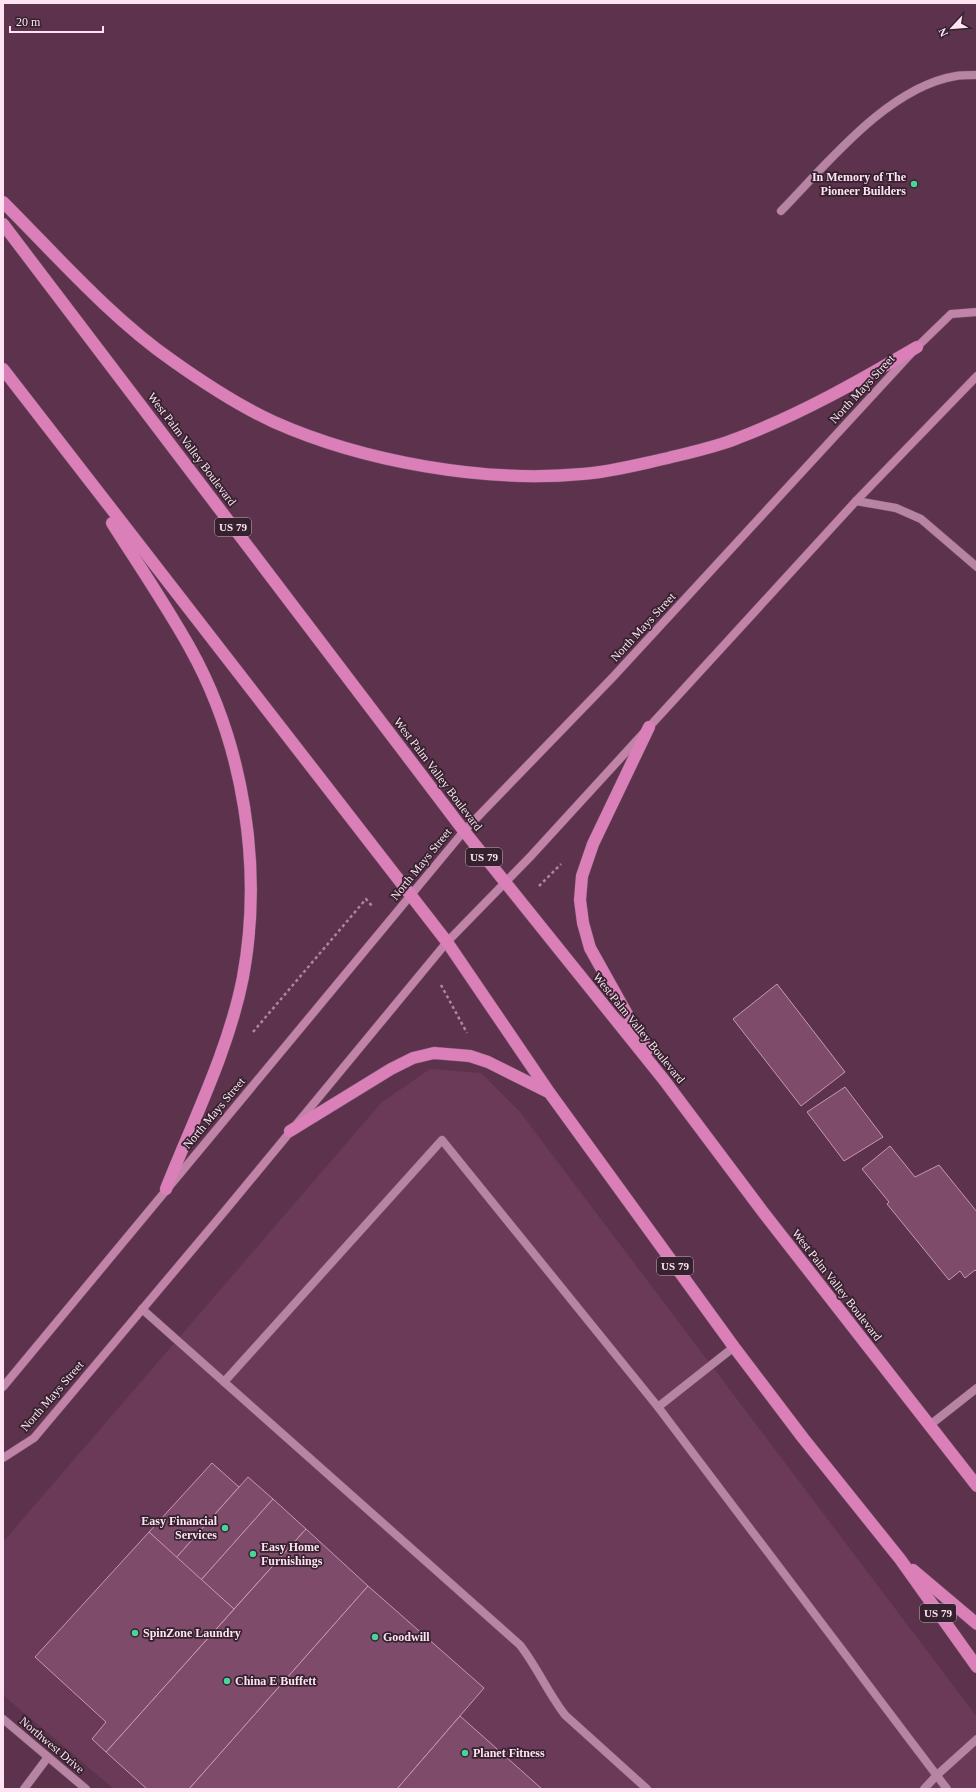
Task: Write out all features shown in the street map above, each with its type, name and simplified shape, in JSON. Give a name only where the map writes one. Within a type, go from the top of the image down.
[{"type":"highway","points":[[3,202],[124,321],[171,360],[222,393],[272,421],[320,440],[368,454],[419,465],[476,472],[528,475],[582,474],[631,466],[687,454],[736,439],[784,420],[827,399],[917,347]]},
{"type":"highway","name":"West Palm Valley Boulevard","points":[[3,224],[464,831],[664,1080],[767,1218],[977,1486]]},
{"type":"highway","name":"US 79","points":[[3,369],[447,942],[549,1092],[734,1347],[803,1438],[900,1559],[977,1667]]},
{"type":"highway","points":[[77,466],[190,648],[209,686],[221,719],[235,766],[247,834],[251,902],[249,936],[242,978],[221,1053],[166,1189]]},
{"type":"highway","points":[[649,727],[594,844],[582,876],[580,900],[583,923],[590,948],[664,1080]]},
{"type":"highway","points":[[290,1131],[392,1069],[413,1058],[434,1053],[470,1056],[488,1062],[549,1092]]},
{"type":"highway","points":[[900,1559],[977,1624]]},
{"type":"main road","name":"North Mays Street","points":[[3,1387],[464,831],[613,677],[917,347],[951,314],[977,312]]},
{"type":"main road","name":"North Mays Street","points":[[3,1458],[34,1438],[447,942],[505,883],[856,501],[977,376]]},
{"type":"street","points":[[781,210],[868,121],[926,85],[956,76],[977,76]]},
{"type":"street","points":[[856,501],[896,508],[921,519],[977,567]]},
{"type":"street","points":[[224,1382],[442,1140],[658,1407],[947,1789]]},
{"type":"street","points":[[142,1309],[520,1645],[534,1662],[554,1700],[565,1715],[647,1789]]},
{"type":"street","points":[[658,1407],[734,1347]]},
{"type":"street","points":[[930,1425],[977,1388]]},
{"type":"street","name":"Northwest Drive","points":[[3,1719],[86,1789]]},
{"type":"street","points":[[924,1789],[937,1775],[977,1739]]},
{"type":"street","points":[[24,1789],[48,1757]]},
{"type":"path","points":[[539,886],[562,863]]},
{"type":"path","points":[[544,875],[547,879]]},
{"type":"path","points":[[247,1032],[253,1033],[366,900],[372,906]]},
{"type":"path","points":[[441,985],[469,1037]]},
{"type":"shaded area","points":[[430,1069],[481,1073],[520,1112],[977,1717],[977,1789],[114,1789],[3,1695],[3,1542],[382,1102]]},
{"type":"building","points":[[777,984],[845,1072],[801,1106],[733,1019]]},
{"type":"building","points":[[845,1087],[883,1137],[844,1161],[807,1112]]},
{"type":"building","points":[[890,1146],[915,1177],[939,1165],[977,1212],[977,1272],[975,1270],[965,1278],[960,1271],[949,1280],[887,1204],[889,1202],[862,1169]]},
{"type":"building","points":[[212,1463],[239,1487],[176,1558],[149,1532]]},
{"type":"building","name":"Easy Financial Services","points":[[248,1477],[273,1499],[201,1580],[176,1558]]},
{"type":"building","name":"Easy Home Furnishings","points":[[273,1499],[306,1529],[234,1609],[201,1580]]},
{"type":"building","name":"China E Buffett","points":[[306,1529],[368,1586],[189,1789],[147,1789],[106,1752]]},
{"type":"building","name":"SpinZone Laundry","points":[[149,1532],[234,1609],[106,1752],[92,1739],[106,1722],[35,1657]]},
{"type":"building","name":"Goodwill","points":[[368,1586],[484,1688],[397,1789],[189,1789]]},
{"type":"building","name":"Planet Fitness","points":[[460,1716],[542,1789],[397,1789]]},
{"type":"place","name":"In Memory of The Pioneer Builders","points":[[914,184]]},
{"type":"place","name":"Easy Financial Services","points":[[225,1528]]},
{"type":"place","name":"Easy Home Furnishings","points":[[253,1554]]},
{"type":"place","name":"SpinZone Laundry","points":[[135,1633]]},
{"type":"place","name":"Goodwill","points":[[375,1637]]},
{"type":"place","name":"China E Buffett","points":[[227,1681]]},
{"type":"place","name":"Planet Fitness","points":[[465,1753]]}]
